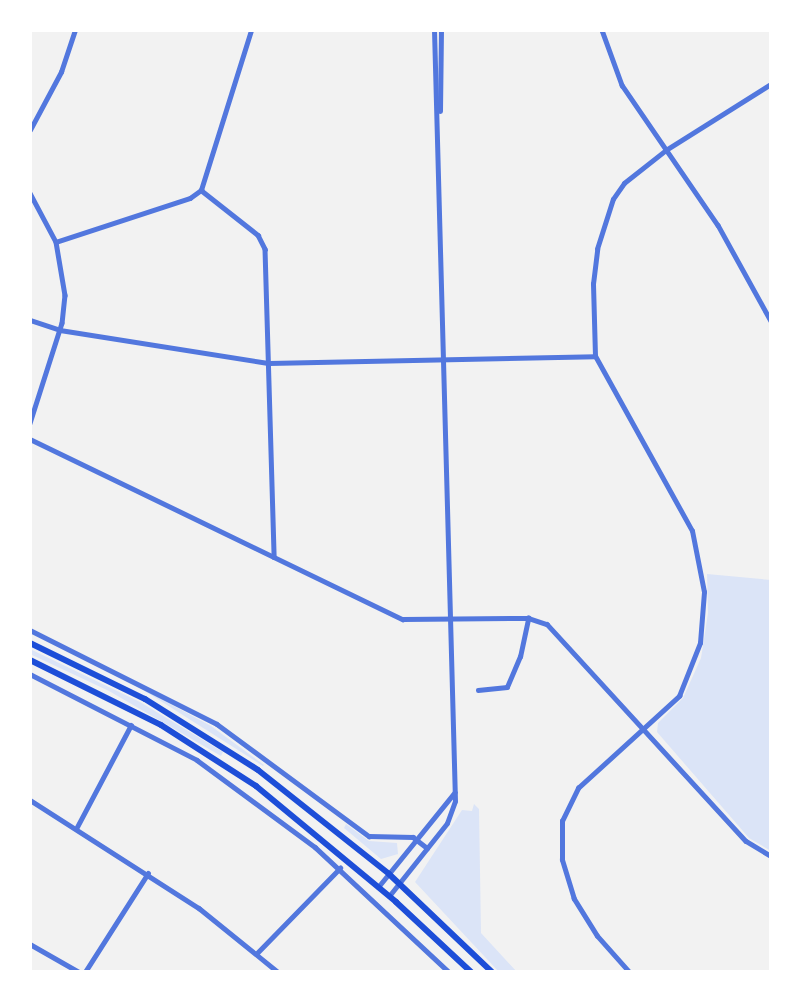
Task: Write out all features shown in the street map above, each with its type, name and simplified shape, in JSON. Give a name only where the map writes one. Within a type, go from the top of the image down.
[{"type":"main road","points":[[30,643],[103,677],[224,747],[389,874],[492,972]]},
{"type":"main road","points":[[30,660],[200,749],[300,820],[389,896],[471,972]]},
{"type":"street","points":[[30,130],[61,72],[75,30]]},
{"type":"street","points":[[56,242],[190,198],[201,190],[250,30]]},
{"type":"street","points":[[389,896],[450,817],[455,793],[434,30]]},
{"type":"street","points":[[438,117],[441,30]]},
{"type":"street","points":[[602,30],[622,85],[718,225],[771,321]]},
{"type":"street","points":[[629,972],[597,936],[574,899],[559,839],[564,812],[578,788],[679,696],[693,668],[702,629],[704,580],[692,531],[595,356],[593,285],[605,220],[624,183],[666,150],[771,84]]},
{"type":"street","points":[[201,190],[262,242],[269,363],[274,557]]},
{"type":"street","points":[[30,193],[56,242],[64,282],[60,330],[30,423]]},
{"type":"street","points":[[30,320],[60,330],[269,363],[445,362],[595,356]]},
{"type":"street","points":[[30,439],[403,619],[528,618],[556,631],[746,841],[771,856]]},
{"type":"street","points":[[478,690],[507,687],[520,657],[528,618]]},
{"type":"street","points":[[30,629],[216,724],[369,836],[417,840],[427,848]]},
{"type":"street","points":[[30,674],[197,760],[340,868],[449,972]]},
{"type":"street","points":[[77,827],[131,725]]},
{"type":"street","points":[[378,887],[455,793]]},
{"type":"street","points":[[30,800],[148,873],[257,953],[278,972]]},
{"type":"street","points":[[257,953],[340,868]]},
{"type":"street","points":[[85,972],[148,873]]},
{"type":"street","points":[[30,944],[79,972]]},
{"type":"shaded area","points":[[707,574],[771,580],[771,851],[749,838],[657,732],[658,723],[683,698],[701,658],[708,613]]},
{"type":"shaded area","points":[[30,649],[140,702],[223,752],[221,756],[109,691],[30,654]]},
{"type":"shaded area","points":[[137,686],[211,726],[264,765],[263,766]]},
{"type":"shaded area","points":[[474,804],[479,809],[481,933],[517,972],[499,972],[415,882],[462,810],[472,811]]},
{"type":"shaded area","points":[[346,824],[369,841],[397,843],[398,854],[381,859],[344,828]]}]
